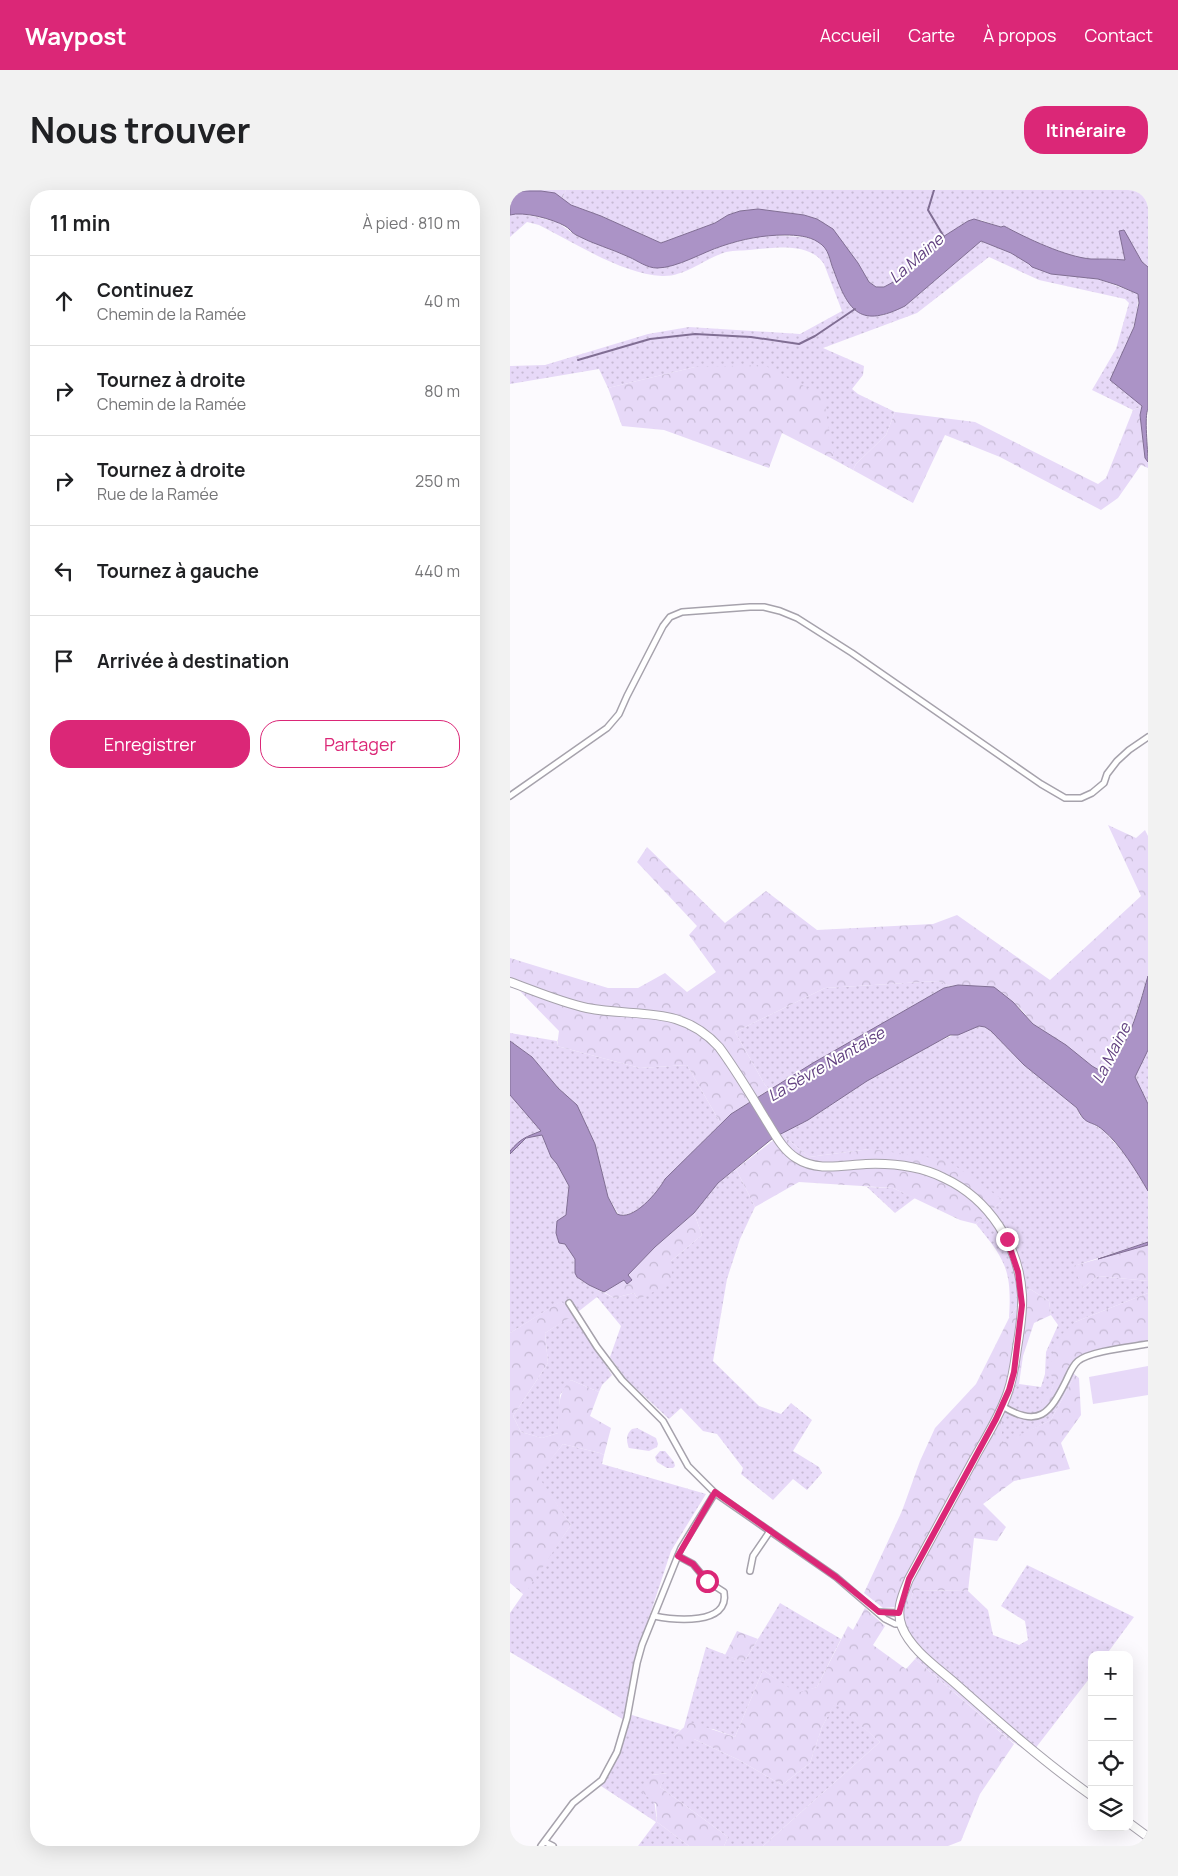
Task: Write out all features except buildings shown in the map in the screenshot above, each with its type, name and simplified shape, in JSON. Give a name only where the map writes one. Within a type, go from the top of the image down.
[{"type":"main road","points":[[510,982],[588,1008],[671,1017],[690,1023],[706,1033],[719,1046],[782,1145],[798,1159],[814,1165],[887,1164],[931,1172],[944,1177],[965,1190],[990,1214],[1007,1239],[1018,1272],[1022,1294],[1014,1372],[1002,1406],[909,1579],[899,1613],[900,1624],[911,1642],[924,1656],[1026,1746],[1088,1793]]},
{"type":"main road","points":[[1133,1826],[1148,1837]]},
{"type":"street","points":[[510,796],[607,728],[619,714],[626,696],[663,626],[670,617],[682,612],[764,607],[797,618],[852,653],[1041,784],[1065,798],[1081,798],[1092,792],[1104,783],[1107,774],[1128,750],[1148,737]]},
{"type":"street","points":[[570,1303],[597,1347],[622,1380],[663,1421],[688,1466],[715,1492],[836,1577],[886,1619],[895,1624],[900,1624]]},
{"type":"street","points":[[1002,1406],[1027,1417],[1040,1416],[1051,1408],[1056,1401],[1068,1375],[1078,1361],[1091,1355],[1148,1344]]},
{"type":"street","points":[[554,1846],[543,1844],[573,1803],[602,1780],[617,1752],[627,1718],[642,1645],[678,1556],[715,1492]]},
{"type":"street","points":[[750,1571],[753,1556],[770,1531]]},
{"type":"street","points":[[654,1616],[669,1619],[693,1619],[714,1614],[722,1606],[725,1596],[724,1592],[707,1581],[693,1564],[678,1556]]},
{"type":"street","points":[[879,1612],[899,1613]]},
{"type":"green space","points":[[510,190],[566,190],[562,199],[538,192],[510,194]]},
{"type":"green space","points":[[566,190],[1148,190],[1148,267],[1142,262],[1123,230],[1126,260],[1091,259],[1058,251],[1004,226],[1001,227],[981,220],[968,221],[938,240],[897,280],[884,287],[876,287],[869,282],[858,263],[817,219],[804,215],[758,209],[740,211],[728,215],[715,223],[661,243],[601,216],[571,205],[562,199]]},
{"type":"green space","points":[[519,213],[557,222],[575,235],[657,268],[755,237],[765,235],[803,237],[817,241],[826,248],[834,272],[855,311],[881,316],[905,306],[981,241],[1011,253],[1051,274],[1098,279],[1138,294],[1138,305],[1133,328],[1110,380],[1143,406],[1133,410],[1092,390],[1116,349],[1129,303],[1125,299],[1039,280],[989,257],[917,313],[823,348],[864,366],[863,375],[852,389],[858,394],[895,412],[886,435],[856,464],[853,470],[829,457],[834,456],[695,367],[608,388],[599,369],[510,384],[510,366],[545,365],[648,334],[689,327],[800,334],[842,311],[824,264],[809,252],[800,249],[779,247],[729,251],[678,274],[662,276],[631,270],[615,264],[539,225],[527,222],[510,237],[510,215]]},
{"type":"green space","points":[[764,365],[823,396],[834,456],[829,457],[782,433],[769,468],[664,430],[622,426],[608,388],[695,367]]},
{"type":"green space","points":[[1143,406],[1140,415],[1148,468],[1141,465],[1118,498],[1101,510],[1000,457],[945,435],[913,503],[853,470],[856,464],[886,435],[895,412],[975,422],[1098,484],[1106,478],[1133,410]]},
{"type":"green space","points":[[1108,825],[1136,838],[1145,830],[1148,836],[1148,976],[1130,1032],[1120,1053],[1104,1073],[1033,1024],[1021,1009],[998,990],[958,985],[950,986],[938,981],[825,988],[735,1032],[765,1085],[770,1089],[731,1114],[721,1124],[687,1065],[640,1068],[557,1046],[559,1031],[518,989],[510,987],[510,958],[608,988],[638,988],[665,973],[687,992],[716,972],[689,935],[697,926],[637,862],[647,847],[725,923],[766,891],[817,930],[933,924],[957,915],[1050,980],[1141,896]]},
{"type":"green space","points":[[938,981],[950,986],[770,1089],[765,1085],[735,1032],[825,988]]},
{"type":"green space","points":[[979,1026],[991,1031],[1024,1065],[1077,1108],[1080,1116],[1104,1131],[1126,1156],[1148,1191],[1148,1242],[1074,1266],[1083,1288],[1098,1276],[1148,1281],[1148,1293],[1075,1322],[1051,1392],[1057,1388],[1069,1366],[1075,1375],[1051,1420],[1002,1444],[1002,1399],[1019,1384],[1041,1387],[1045,1374],[1046,1352],[1058,1325],[1051,1315],[1049,1301],[1030,1289],[1009,1318],[1009,1289],[1005,1267],[994,1247],[976,1224],[1003,1200],[870,1149],[809,1157],[786,1138],[784,1132],[808,1120],[859,1086],[903,1060],[948,1037]]},
{"type":"green space","points":[[510,1033],[557,1041],[557,1046],[640,1068],[687,1065],[721,1124],[665,1179],[652,1198],[633,1212],[619,1215],[608,1197],[595,1144],[577,1105],[558,1088],[532,1057],[510,1041]]},
{"type":"green space","points":[[1148,1050],[1148,1104],[1135,1077]]},
{"type":"green space","points":[[510,1095],[540,1128],[551,1157],[569,1186],[565,1243],[575,1259],[575,1273],[581,1280],[614,1298],[634,1293],[638,1299],[671,1261],[702,1235],[694,1213],[718,1183],[736,1169],[755,1207],[740,1239],[727,1279],[713,1361],[759,1406],[781,1414],[791,1403],[812,1420],[793,1451],[819,1467],[822,1473],[807,1490],[793,1479],[773,1500],[741,1474],[743,1468],[717,1434],[703,1431],[681,1408],[669,1419],[626,1379],[610,1357],[621,1326],[597,1297],[574,1315],[612,1375],[602,1385],[599,1392],[571,1380],[560,1395],[558,1433],[542,1438],[521,1432],[513,1416],[548,1363],[545,1333],[573,1315],[560,1302],[510,1333]]},
{"type":"green space","points":[[784,1132],[786,1138],[809,1157],[870,1149],[947,1160],[1003,1200],[976,1224],[960,1220],[893,1188],[799,1182],[755,1207],[736,1169]]},
{"type":"green space","points":[[867,1187],[893,1188],[915,1198],[895,1213]]},
{"type":"green space","points":[[694,1213],[702,1235],[671,1261],[672,1278],[662,1288],[638,1299],[634,1293],[614,1298],[604,1292],[624,1279],[632,1280],[628,1275],[655,1247]]},
{"type":"green space","points":[[1148,1245],[1148,1281],[1098,1276],[1083,1288],[1073,1266]]},
{"type":"green space","points":[[1030,1289],[1049,1301],[1051,1315],[1034,1323],[1023,1356],[1019,1384],[1002,1399],[1002,1443],[1051,1420],[1075,1375],[1079,1378],[1081,1415],[1061,1443],[1070,1469],[1014,1481],[983,1504],[1006,1527],[997,1541],[974,1538],[968,1591],[914,1590],[909,1606],[883,1608],[864,1593],[902,1511],[920,1461],[935,1428],[976,1384],[1009,1318]]},
{"type":"green space","points":[[1148,1293],[1148,1340],[1089,1352],[1069,1366],[1053,1399],[1044,1407],[1041,1404],[1043,1398],[1051,1392],[1055,1379],[1049,1373],[1054,1346],[1063,1333],[1075,1322]]},
{"type":"green space","points":[[561,1301],[574,1315],[545,1333],[548,1363],[513,1416],[521,1432],[542,1438],[558,1433],[561,1397],[566,1385],[571,1380],[599,1392],[590,1416],[611,1428],[604,1455],[563,1444],[538,1476],[571,1525],[524,1595],[510,1583],[510,1333]]},
{"type":"green space","points":[[1148,1366],[1148,1395],[1093,1404],[1089,1377]]},
{"type":"green space","points":[[637,1428],[656,1438],[657,1447],[649,1451],[629,1448],[628,1435],[632,1429]]},
{"type":"green space","points":[[563,1444],[604,1455],[602,1464],[706,1494],[671,1551],[632,1669],[625,1720],[632,1715],[680,1730],[674,1736],[694,1739],[739,1760],[782,1785],[810,1763],[822,1727],[835,1702],[880,1742],[763,1846],[724,1846],[728,1837],[660,1787],[667,1773],[651,1775],[657,1822],[689,1846],[638,1846],[656,1822],[601,1786],[624,1720],[510,1652],[510,1613],[571,1525],[537,1476]]},
{"type":"green space","points":[[660,1451],[665,1451],[674,1462],[675,1466],[673,1468],[667,1468],[657,1462],[655,1457]]},
{"type":"green space","points":[[1027,1565],[1134,1617],[1109,1651],[1088,1651],[1088,1680],[1031,1754],[1010,1740],[915,1659],[923,1649],[905,1629],[903,1606],[909,1605],[914,1590],[968,1591],[988,1610],[993,1635],[1019,1645],[1028,1640],[1025,1621],[1001,1606]]},
{"type":"green space","points":[[780,1603],[841,1639],[817,1687],[797,1694],[763,1670],[735,1737],[713,1729],[684,1727],[706,1647],[744,1662]]},
{"type":"green space","points":[[865,1608],[885,1626],[873,1645],[906,1669],[915,1659],[1014,1744],[980,1794],[961,1841],[948,1846],[763,1846],[880,1742],[835,1703],[822,1727],[810,1763],[782,1785],[739,1760],[694,1739],[679,1751],[674,1736],[690,1722],[735,1737],[763,1670],[797,1693],[817,1687],[848,1626],[853,1630]]},
{"type":"green space","points":[[737,1631],[758,1639],[744,1662],[725,1655]]},
{"type":"green space","points":[[668,1773],[660,1787],[728,1837],[724,1846],[689,1846],[657,1822],[656,1804],[642,1792],[651,1775]]},
{"type":"water","points":[[524,191],[555,193],[571,205],[601,216],[661,243],[715,223],[728,215],[740,211],[758,209],[804,215],[817,219],[833,229],[858,263],[869,282],[876,287],[884,287],[897,280],[938,240],[974,219],[1001,227],[1004,226],[1058,251],[1091,259],[1125,260],[1119,231],[1124,230],[1142,262],[1148,267],[1148,409],[1146,426],[1148,462],[1145,458],[1140,415],[1142,406],[1110,380],[1134,327],[1139,303],[1138,294],[1098,279],[1051,274],[1032,267],[1011,253],[981,241],[905,306],[890,313],[867,316],[851,306],[845,297],[827,251],[822,245],[811,238],[785,235],[753,238],[722,246],[673,265],[653,268],[582,238],[565,226],[553,221],[538,216],[510,215],[510,194]]},
{"type":"water","name":"La Sèvre Nantaise","points":[[1148,976],[1148,1050],[1135,1077],[1148,1104],[1148,1191],[1128,1159],[1109,1136],[1099,1127],[1083,1118],[1077,1108],[1024,1065],[991,1031],[979,1026],[958,1035],[950,1035],[867,1081],[808,1120],[773,1138],[718,1183],[694,1213],[655,1247],[628,1275],[632,1280],[627,1284],[624,1280],[604,1292],[577,1277],[575,1273],[575,1259],[565,1244],[559,1243],[556,1233],[557,1221],[566,1215],[569,1186],[551,1157],[542,1135],[526,1138],[541,1131],[510,1095],[510,1041],[532,1057],[558,1088],[577,1105],[595,1144],[608,1197],[617,1214],[623,1215],[637,1210],[651,1198],[665,1179],[731,1114],[813,1063],[944,988],[958,985],[994,987],[1013,1002],[1033,1024],[1104,1073],[1120,1052],[1132,1028]]},
{"type":"water","points":[[526,1138],[510,1154],[510,1151],[521,1141]]},
{"type":"water","points":[[1148,1242],[1148,1245],[1098,1259]]},
{"type":"waterway","name":"La Maine","points":[[934,190],[928,210],[944,237]]},
{"type":"waterway","points":[[578,360],[650,339],[695,334],[751,337],[799,344],[815,336],[855,309]]},
{"type":"route","points":[[707,1581],[693,1564],[678,1556],[715,1492],[836,1577],[879,1612],[899,1613],[899,1607],[909,1579],[996,1419],[1009,1390],[1014,1372],[1022,1305],[1018,1272],[1007,1239]]}]
